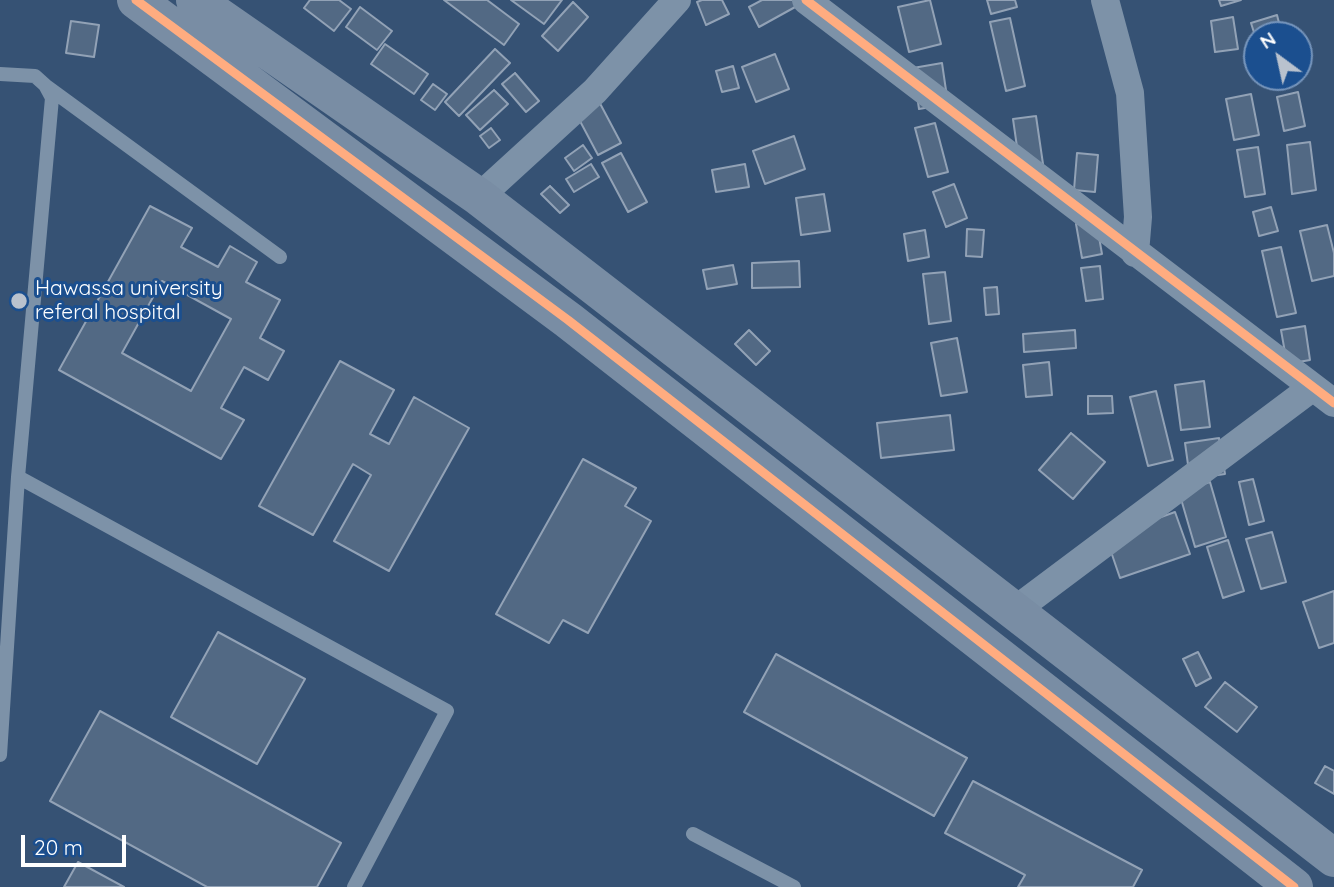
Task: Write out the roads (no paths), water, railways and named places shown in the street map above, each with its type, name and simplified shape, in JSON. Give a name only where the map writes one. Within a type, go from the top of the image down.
[{"type":"street","points":[[136,0],[568,320],[1294,887]]},
{"type":"street","points":[[195,0],[479,197],[1334,858]]},
{"type":"street","points":[[479,197],[595,91],[677,0]]},
{"type":"street","points":[[806,0],[1324,395],[1014,611]]},
{"type":"street","points":[[1105,0],[1130,93],[1138,217],[1135,253]]},
{"type":"lane","points":[[0,74],[35,76],[280,257]]},
{"type":"lane","points":[[0,755],[18,477],[51,98],[45,85]]},
{"type":"lane","points":[[18,477],[447,711],[354,887]]},
{"type":"lane","points":[[692,834],[794,887]]},
{"type":"place","name":"Hawassa university referal hospital","points":[[19,301]]}]
